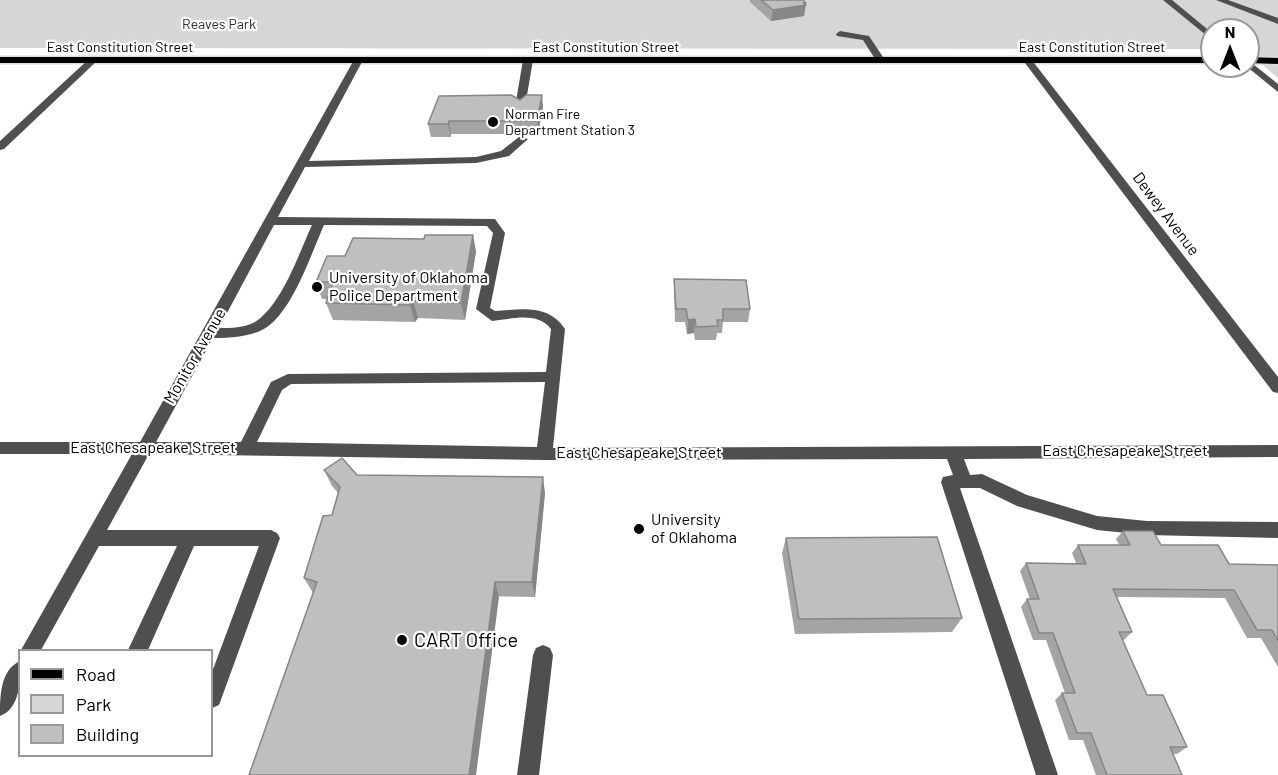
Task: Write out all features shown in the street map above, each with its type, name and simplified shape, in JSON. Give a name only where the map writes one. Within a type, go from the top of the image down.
[{"type":"main road","name":"East Constitution Street","points":[[0,60],[1200,60]]},
{"type":"main road","points":[[1260,62],[1278,61]]},
{"type":"street","points":[[1167,0],[1200,27]]},
{"type":"street","points":[[1220,0],[1248,9],[1260,18],[1278,23]]},
{"type":"street","points":[[840,34],[866,38],[880,60]]},
{"type":"street","points":[[0,147],[93,60]]},
{"type":"street","name":"Monitor Avenue","points":[[32,649],[358,60]]},
{"type":"street","points":[[520,107],[528,60]]},
{"type":"street","name":"Dewey Avenue","points":[[1028,60],[1278,388]]},
{"type":"street","points":[[1260,73],[1278,89]]},
{"type":"street","points":[[301,164],[476,160],[505,154],[523,139]]},
{"type":"street","points":[[270,221],[491,222],[495,225],[499,233],[483,309],[492,316],[544,314],[553,318],[558,328],[544,454]]},
{"type":"street","points":[[209,333],[239,333],[261,325],[276,312],[321,221]]},
{"type":"street","points":[[246,448],[276,386],[288,380],[553,377]]},
{"type":"street","name":"East Chesapeake Street","points":[[0,448],[246,448],[544,454],[1278,451]]},
{"type":"street","points":[[953,452],[964,481]]},
{"type":"street","points":[[1047,775],[949,482],[982,480],[1023,501],[1097,523],[1147,528],[1278,530]]},
{"type":"street","points":[[94,538],[271,538],[213,695]]},
{"type":"street","points":[[139,649],[189,538]]},
{"type":"street","points":[[528,775],[543,655]]},
{"type":"street","points":[[0,706],[18,674]]},
{"type":"green space","name":"Reaves Park","points":[[0,0],[1278,0],[1278,78],[1260,63],[1260,18],[1200,18],[1200,49],[0,48]]},
{"type":"building","points":[[761,0],[803,0],[806,5],[773,10]]},
{"type":"building","points":[[511,95],[520,100],[526,95],[542,95],[537,121],[449,121],[448,124],[428,124],[439,96]]},
{"type":"building","name":"University of Oklahoma Police Department","points":[[425,235],[473,235],[461,303],[413,301],[410,305],[326,303],[333,282],[316,282],[327,256],[345,256],[353,238],[424,239]]},
{"type":"building","points":[[674,279],[746,280],[750,309],[723,309],[723,320],[717,320],[718,326],[696,327],[695,319],[688,320],[686,309],[676,309]]},
{"type":"building","name":"CART Office","points":[[342,458],[357,475],[543,477],[532,582],[495,582],[469,775],[249,775],[317,582],[304,578],[323,516],[332,515],[340,487],[324,470]]},
{"type":"building","points":[[1123,531],[1153,531],[1161,545],[1218,545],[1229,564],[1278,565],[1278,641],[1272,630],[1257,630],[1234,590],[1113,589],[1132,632],[1119,632],[1147,695],[1163,695],[1187,747],[1170,747],[1182,775],[1107,775],[1091,733],[1077,733],[1062,693],[1075,693],[1053,633],[1039,633],[1027,599],[1039,599],[1026,563],[1086,564],[1078,545],[1130,545]]},
{"type":"building","points":[[937,537],[962,618],[799,619],[786,538]]},
{"type":"place","name":"Norman Fire Department Station 3","points":[[493,122]]},
{"type":"place","name":"University of Oklahoma Police Department","points":[[317,287]]},
{"type":"place","name":"University of Oklahoma","points":[[639,529]]},
{"type":"place","name":"CART Office","points":[[402,640]]}]
